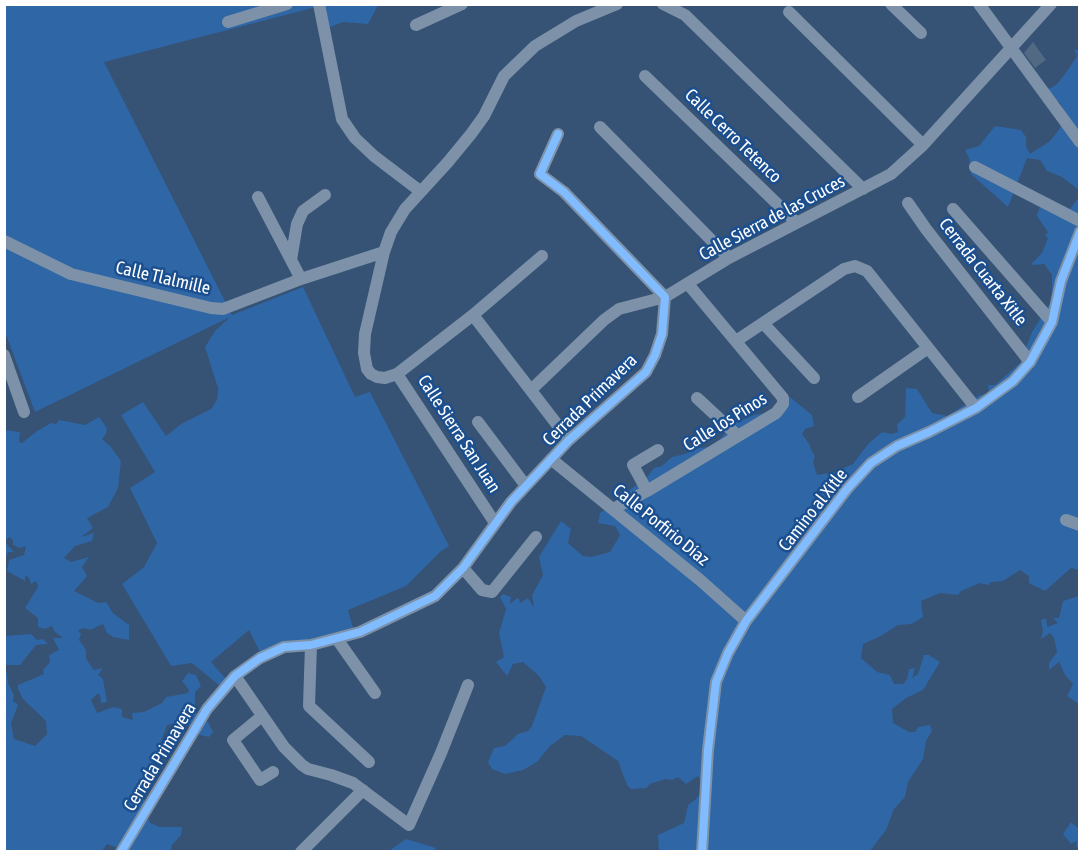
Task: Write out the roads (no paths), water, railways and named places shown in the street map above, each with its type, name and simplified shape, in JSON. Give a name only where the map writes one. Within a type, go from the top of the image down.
[{"type":"street","points":[[228,22],[287,4]]},
{"type":"street","points":[[319,4],[342,119],[355,138],[374,156],[420,191]]},
{"type":"street","points":[[416,25],[462,4]]},
{"type":"street","points":[[384,252],[405,209],[448,162],[484,117],[504,76],[535,46],[576,21],[617,4]]},
{"type":"street","points":[[663,4],[685,15],[862,189]]},
{"type":"street","points":[[891,4],[921,33]]},
{"type":"street","points":[[979,4],[1080,142]]},
{"type":"street","name":"Calle Sierra de las Cruces","points":[[532,389],[604,320],[619,309],[665,297],[729,258],[891,174],[923,145],[1051,4]]},
{"type":"street","points":[[789,12],[923,145]]},
{"type":"street","name":"Calle Cerro Tetenco","points":[[645,76],[796,222]]},
{"type":"street","points":[[600,127],[729,258]]},
{"type":"street","points":[[558,134],[540,174],[564,192],[665,297]]},
{"type":"street","points":[[975,167],[1080,220]]},
{"type":"street","points":[[291,260],[297,224],[303,211],[325,195]]},
{"type":"street","points":[[258,197],[301,279]]},
{"type":"street","name":"Cerrada Cuarta Xitle","points":[[908,203],[1030,362]]},
{"type":"street","points":[[952,209],[1052,322]]},
{"type":"street","name":"Camino al Xitle","points":[[702,852],[708,750],[716,682],[728,653],[746,621],[847,489],[871,463],[897,446],[976,408],[1013,381],[1030,362],[1052,322],[1061,281],[1080,232]]},
{"type":"street","name":"Calle Tlalmille","points":[[4,241],[71,274],[223,309],[301,279],[384,252]]},
{"type":"street","name":"Calle Sierra San Juan","points":[[384,252],[365,334],[364,353],[367,369],[371,375],[385,378],[397,374],[495,523]]},
{"type":"street","points":[[397,374],[473,315],[542,256]]},
{"type":"street","points":[[736,341],[844,269],[855,266],[867,271],[976,408]]},
{"type":"street","name":"Calle los Pinos","points":[[613,509],[781,410],[783,398],[688,284]]},
{"type":"street","name":"Cerrada Primavera","points":[[121,852],[207,708],[236,676],[260,658],[284,647],[311,645],[360,632],[435,596],[463,568],[495,523],[551,459],[569,440],[646,372],[655,355],[662,333],[665,297]]},
{"type":"street","points":[[473,315],[569,440]]},
{"type":"street","points":[[763,323],[814,378]]},
{"type":"street","points":[[858,397],[928,348]]},
{"type":"street","points":[[4,355],[24,412]]},
{"type":"street","points":[[697,398],[738,436]]},
{"type":"street","points":[[478,422],[526,486]]},
{"type":"street","points":[[647,491],[633,465],[658,450]]},
{"type":"street","name":"Calle Porfirio Díaz","points":[[551,459],[700,580],[746,621]]},
{"type":"street","points":[[1066,520],[1080,525]]},
{"type":"street","points":[[463,568],[482,590],[492,592],[536,537]]},
{"type":"street","points":[[337,639],[375,693]]},
{"type":"street","points":[[311,645],[309,706],[369,762]]},
{"type":"street","points":[[236,676],[284,747],[302,765],[308,769],[346,780],[409,825],[468,684]]},
{"type":"street","points":[[262,716],[233,740],[260,780],[273,772]]},
{"type":"street","points":[[301,852],[363,790]]}]
